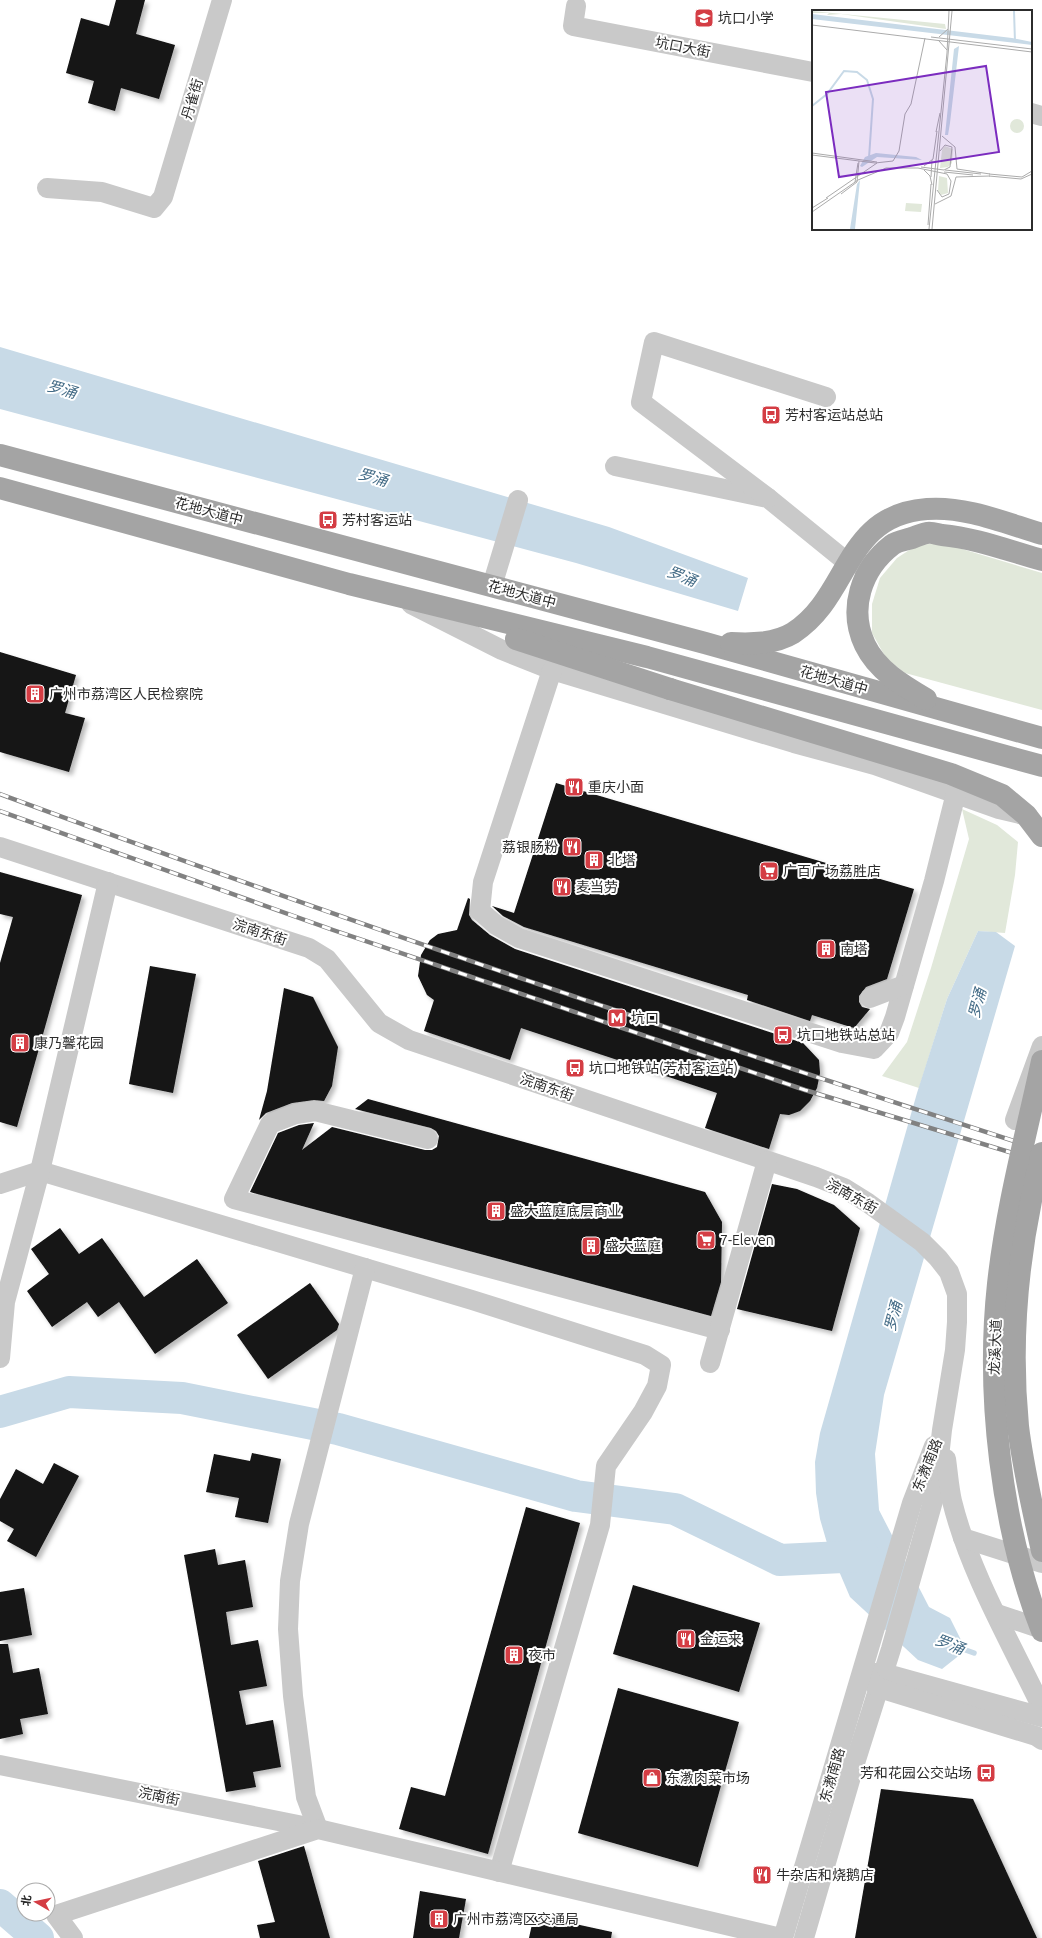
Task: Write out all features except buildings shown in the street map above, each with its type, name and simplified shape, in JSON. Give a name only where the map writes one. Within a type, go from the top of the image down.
[{"type":"main road","name":"花地大道中","points":[[0,455],[705,643],[955,715],[1042,738]]},
{"type":"main road","name":"花地大道中","points":[[0,488],[349,584],[647,657],[1042,766]]},
{"type":"main road","points":[[705,643],[753,644],[772,641],[792,633],[815,615],[831,592],[855,550],[877,526],[886,520],[903,514],[926,509],[944,509],[973,514],[1042,534]]},
{"type":"main road","points":[[955,715],[911,690],[889,675],[876,661],[866,646],[858,628],[857,612],[864,578],[872,565],[893,544],[927,533],[957,536],[1042,560]]},
{"type":"main road","points":[[349,584],[670,689],[951,774],[1002,795],[1026,815],[1042,836]]},
{"type":"main road","name":"龙溪大道","points":[[1042,1061],[1008,1217],[998,1284],[993,1359],[995,1408],[1010,1523],[1034,1611],[1042,1630]]},
{"type":"main road","name":"龙溪大道","points":[[1042,1152],[1023,1239],[1016,1304],[1015,1369],[1018,1427],[1042,1551]]},
{"type":"street","name":"丹雀街","points":[[47,188],[102,192],[154,208],[163,197],[222,0]]},
{"type":"street","name":"坑口大街","points":[[576,6],[573,26],[812,72]]},
{"type":"street","points":[[1032,114],[1042,116]]},
{"type":"street","points":[[826,397],[654,342],[641,402],[768,498],[848,563],[872,565]]},
{"type":"street","points":[[615,466],[768,498]]},
{"type":"street","points":[[492,586],[518,500]]},
{"type":"street","points":[[411,604],[502,650],[552,670],[794,743],[875,765],[999,809],[1042,820]]},
{"type":"street","points":[[552,670],[483,882],[480,911],[496,925],[519,938],[842,1043],[874,1049],[888,1033],[904,986],[934,881],[956,793]]},
{"type":"street","name":"浣南东街","points":[[0,847],[309,948],[327,959],[379,1023],[409,1040],[816,1177],[844,1188],[868,1203],[922,1242],[949,1272],[957,1294],[955,1350],[942,1430]]},
{"type":"street","points":[[0,1358],[5,1302],[40,1171],[108,882]]},
{"type":"street","points":[[870,998],[904,986]]},
{"type":"street","points":[[1015,1120],[1042,1046]]},
{"type":"street","points":[[428,1139],[315,1111],[296,1114],[270,1124],[234,1199],[720,1330]]},
{"type":"street","points":[[710,1363],[767,1161]]},
{"type":"street","points":[[0,1184],[40,1171],[472,1300],[645,1355],[661,1365],[657,1386],[643,1412],[606,1466],[600,1525],[499,1872]]},
{"type":"street","points":[[73,1938],[56,1915],[318,1829],[306,1797],[301,1768],[293,1696],[288,1629],[290,1581],[299,1524],[365,1268]]},
{"type":"street","points":[[942,1430],[952,1500],[963,1538],[1042,1708]]},
{"type":"street","name":"东漖南路","points":[[782,1938],[863,1673],[904,1531],[924,1468],[942,1430]]},
{"type":"street","name":"东漖南路","points":[[804,1938],[852,1771],[891,1649],[935,1494],[942,1430]]},
{"type":"street","points":[[963,1538],[1042,1563]]},
{"type":"street","points":[[997,1614],[1042,1630]]},
{"type":"street","points":[[863,1673],[1036,1736],[1042,1740]]},
{"type":"street","points":[[881,1680],[1042,1717]]},
{"type":"street","name":"浣南街","points":[[0,1765],[75,1778],[318,1829],[782,1938]]},
{"type":"shaded area","points":[[942,543],[1042,573],[1042,710],[905,673],[886,658],[872,633],[872,604],[880,578],[897,558],[917,545]]},
{"type":"shaded area","points":[[962,809],[997,825],[1018,842],[1015,875],[1005,933],[978,931],[947,999],[919,1088],[882,1076],[907,1042],[931,968],[969,839]]},
{"type":"water","points":[[0,347],[609,527],[748,578],[738,611],[576,563],[0,409]]},
{"type":"water","points":[[978,931],[996,932],[1015,946],[884,1395],[875,1454],[879,1510],[929,1607],[950,1618],[966,1650],[942,1669],[918,1660],[850,1597],[827,1543],[820,1519],[816,1493],[815,1462],[820,1433],[917,1093],[947,999]]},
{"type":"waterway","points":[[0,1412],[69,1392],[182,1398],[338,1429],[576,1496],[675,1509],[780,1560],[864,1556]]},
{"type":"waterway","name":"罗涌","points":[[960,1648],[974,1653]]},
{"type":"waterway","points":[[0,1905],[38,1938]]},
{"type":"railway","points":[[0,794],[519,978],[1042,1150]]},
{"type":"railway","points":[[0,811],[333,930],[805,1090],[1042,1162]]},
{"type":"place","name":"坑口小学","points":[[704,18]]},
{"type":"place","name":"芳村客运站总站","points":[[771,415]]},
{"type":"place","name":"芳村客运站","points":[[328,520]]},
{"type":"place","name":"广州市荔湾区人民检察院","points":[[35,694]]},
{"type":"place","name":"重庆小面","points":[[574,787]]},
{"type":"place","name":"荔银肠粉","points":[[572,847]]},
{"type":"place","name":"北塔","points":[[594,860]]},
{"type":"place","name":"广百广场荔胜店","points":[[769,871]]},
{"type":"place","name":"麦当劳","points":[[562,887]]},
{"type":"place","name":"南塔","points":[[826,949]]},
{"type":"place","name":"坑口","points":[[617,1018]]},
{"type":"place","name":"坑口地铁站总站","points":[[783,1035]]},
{"type":"place","name":"康乃馨花园","points":[[20,1043]]},
{"type":"place","name":"坑口地铁站(芳村客运站)","points":[[575,1068]]},
{"type":"place","name":"盛大蓝庭底层商业","points":[[496,1211]]},
{"type":"place","name":"7-Eleven","points":[[706,1240]]},
{"type":"place","name":"盛大蓝庭","points":[[591,1246]]},
{"type":"place","name":"金运来","points":[[686,1639]]},
{"type":"place","name":"夜市","points":[[514,1655]]},
{"type":"place","name":"芳和花园公交站场","points":[[986,1773]]},
{"type":"place","name":"东漖肉菜市场","points":[[652,1778]]},
{"type":"place","name":"牛杂店和烧鹅店","points":[[762,1875]]},
{"type":"place","name":"广州市荔湾区交通局","points":[[439,1919]]}]
